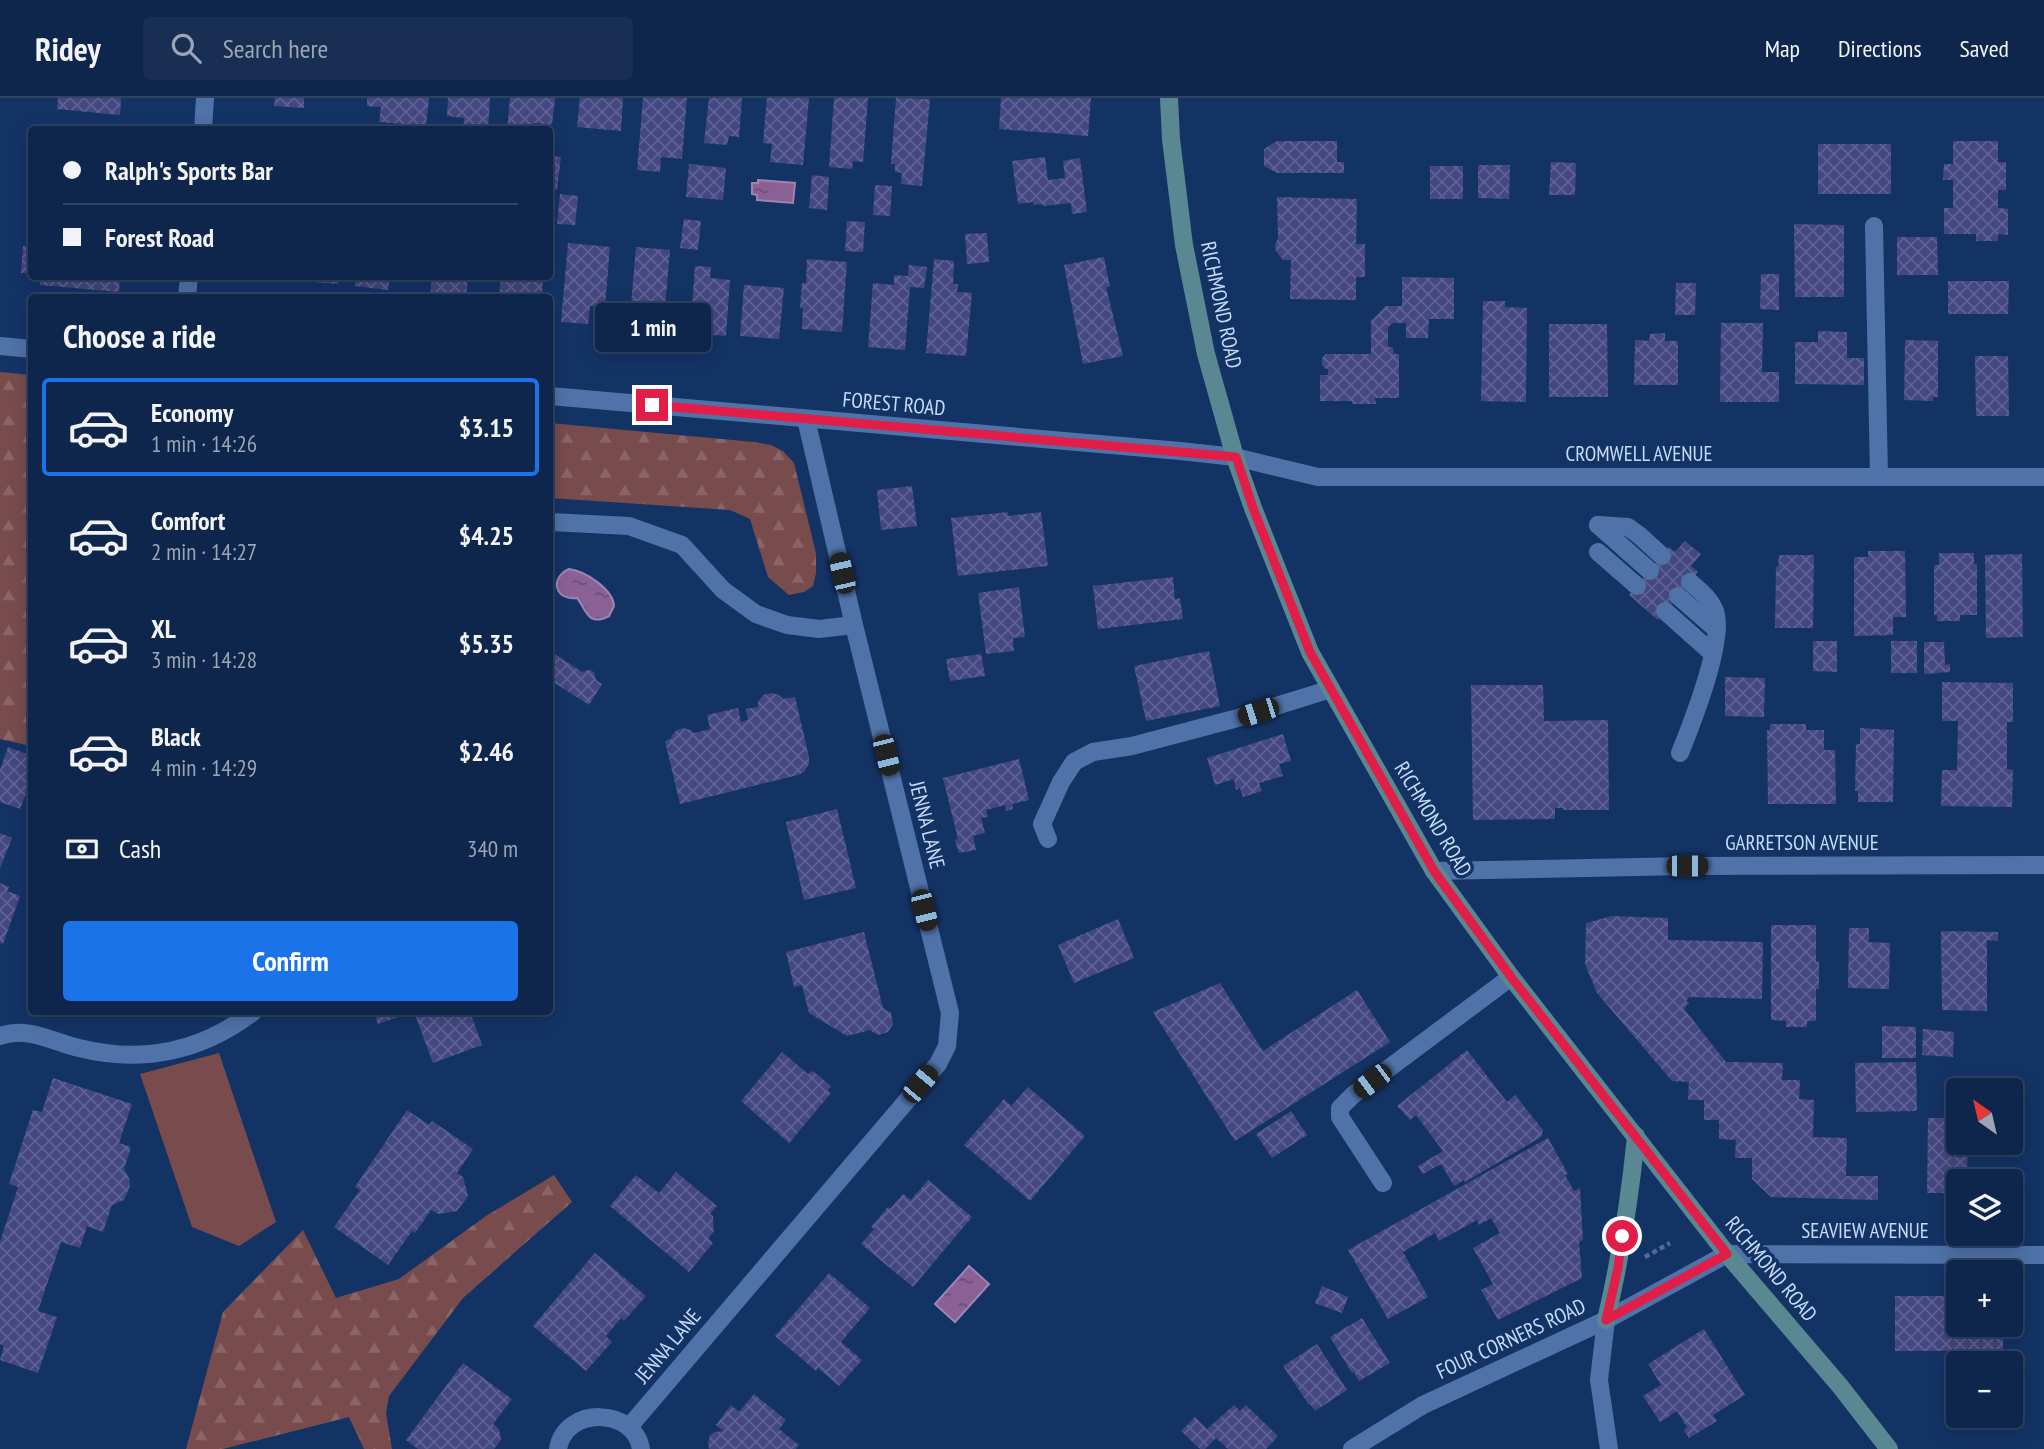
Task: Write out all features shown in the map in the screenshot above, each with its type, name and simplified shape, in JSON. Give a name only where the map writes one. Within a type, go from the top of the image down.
[{"type":"main road","name":"RICHMOND ROAD","points":[[1168,98],[1184,245],[1206,354],[1253,508],[1310,652],[1434,871],[1511,977],[1727,1254],[1840,1386],[1889,1449]]},
{"type":"main road","points":[[1606,1320],[1618,1268],[1636,1136]]},
{"type":"street","points":[[202,126],[205,98]]},
{"type":"street","points":[[1874,226],[1879,477]]},
{"type":"street","points":[[0,346],[28,349]]},
{"type":"street","name":"FOREST ROAD","points":[[553,396],[1236,457]]},
{"type":"street","name":"JENNA LANE","points":[[629,1427],[938,1064],[947,1046],[950,1013],[806,419]]},
{"type":"street","name":"CROMWELL AVENUE","points":[[1236,457],[1318,477],[2044,477]]},
{"type":"street","points":[[553,522],[629,526],[682,545],[723,590],[756,614],[787,625],[819,629],[854,625]]},
{"type":"street","points":[[1650,571],[1598,525],[1628,527],[1662,556]]},
{"type":"street","points":[[1598,552],[1637,586]]},
{"type":"street","points":[[1680,753],[1700,704],[1717,630],[1716,613],[1712,605],[1690,582]]},
{"type":"street","points":[[1678,596],[1717,630]]},
{"type":"street","points":[[1665,611],[1712,653]]},
{"type":"street","points":[[1048,839],[1042,824],[1061,782],[1074,762],[1093,752],[1132,746],[1234,719],[1331,689]]},
{"type":"street","name":"GARRETSON AVENUE","points":[[1434,871],[1701,866],[2044,865]]},
{"type":"street","points":[[1383,1183],[1340,1117],[1340,1108],[1353,1095],[1511,977]]},
{"type":"street","points":[[0,1036],[7,1033],[30,1033],[79,1048],[124,1056],[160,1053],[198,1044],[233,1027],[249,1015]]},
{"type":"street","name":"SEAVIEW AVENUE","points":[[1727,1254],[2044,1255]]},
{"type":"street","name":"FOUR CORNERS ROAD","points":[[1352,1449],[1423,1405],[1606,1320],[1727,1254]]},
{"type":"street","points":[[1606,1320],[1599,1380],[1609,1449]]},
{"type":"street","points":[[558,1449],[559,1442],[572,1426],[590,1417],[611,1417],[629,1427],[640,1444],[640,1449]]},
{"type":"path","points":[[1639,1260],[1670,1243]]},
{"type":"path","points":[[1662,1248],[1671,1257]]},
{"type":"green space","points":[[0,372],[28,375],[28,745],[0,739]]},
{"type":"green space","points":[[553,423],[754,442],[771,445],[783,451],[794,463],[816,553],[813,586],[804,592],[789,595],[768,577],[750,519],[730,510],[553,498]]},
{"type":"green space","points":[[219,1053],[276,1222],[239,1246],[192,1227],[140,1074]]},
{"type":"green space","points":[[554,1175],[572,1202],[463,1298],[389,1396],[386,1413],[392,1449],[364,1449],[349,1417],[223,1449],[186,1449],[223,1312],[303,1230],[336,1298],[399,1279],[486,1216]]},
{"type":"water","points":[[758,180],[795,183],[793,203],[757,200],[757,195],[752,194],[752,183],[758,183]]},
{"type":"water","points":[[569,569],[590,577],[604,587],[614,606],[609,616],[592,619],[577,598],[560,593],[557,583]]},
{"type":"water","points":[[969,1266],[989,1284],[955,1322],[935,1304]]},
{"type":"building","points":[[58,98],[121,98],[120,115],[57,109]]},
{"type":"building","points":[[275,98],[304,98],[304,108],[274,106]]},
{"type":"building","points":[[367,98],[429,98],[426,126],[379,122],[381,107],[367,106]]},
{"type":"building","points":[[448,98],[490,98],[488,126],[463,126],[464,118],[447,116]]},
{"type":"building","points":[[510,98],[555,98],[552,125],[534,123],[534,126],[507,126]]},
{"type":"building","points":[[580,98],[623,98],[621,131],[577,127]]},
{"type":"building","points":[[643,98],[687,98],[682,159],[661,157],[660,172],[637,170]]},
{"type":"building","points":[[709,98],[742,98],[739,137],[729,136],[727,145],[704,143]]},
{"type":"building","points":[[767,98],[809,98],[803,165],[770,162],[772,144],[763,143]]},
{"type":"building","points":[[834,98],[868,98],[863,162],[853,161],[852,169],[829,167]]},
{"type":"building","points":[[896,98],[930,99],[922,186],[901,184],[902,173],[895,172],[895,164],[891,164]]},
{"type":"building","points":[[1001,98],[1091,98],[1088,136],[999,129]]},
{"type":"building","points":[[1277,141],[1337,141],[1337,162],[1344,162],[1344,173],[1277,173],[1264,166],[1264,149]]},
{"type":"building","points":[[1953,141],[1998,141],[1998,162],[2006,162],[2006,190],[1998,190],[1998,208],[2008,209],[2008,235],[1998,234],[1998,241],[1976,241],[1976,234],[1944,234],[1944,208],[1953,208],[1953,180],[1943,180],[1944,164],[1953,164]]},
{"type":"building","points":[[1818,144],[1891,144],[1891,194],[1818,194]]},
{"type":"building","points":[[553,156],[561,157],[557,190],[553,189]]},
{"type":"building","points":[[1045,157],[1048,180],[1065,178],[1063,161],[1080,158],[1087,212],[1072,214],[1071,203],[1043,206],[1033,205],[1033,202],[1018,204],[1012,161]]},
{"type":"building","points":[[1551,162],[1576,163],[1575,195],[1549,195]]},
{"type":"building","points":[[689,164],[726,168],[723,200],[686,197]]},
{"type":"building","points":[[1478,165],[1510,165],[1509,199],[1478,198]]},
{"type":"building","points":[[1430,166],[1463,166],[1463,199],[1430,199]]},
{"type":"building","points":[[812,175],[829,177],[827,210],[809,208]]},
{"type":"building","points":[[875,185],[892,186],[890,216],[873,215]]},
{"type":"building","points":[[560,194],[578,196],[575,225],[557,224]]},
{"type":"building","points":[[1277,197],[1357,199],[1356,244],[1365,244],[1365,277],[1356,277],[1356,300],[1290,299],[1291,260],[1283,260],[1275,245],[1278,238]]},
{"type":"building","points":[[684,219],[701,221],[698,250],[680,248]]},
{"type":"building","points":[[847,221],[865,222],[863,252],[845,251]]},
{"type":"building","points":[[1794,224],[1844,225],[1844,297],[1795,297]]},
{"type":"building","points":[[987,233],[989,262],[967,264],[965,234]]},
{"type":"building","points":[[1897,237],[1937,237],[1938,275],[1897,275]]},
{"type":"building","points":[[568,243],[610,247],[605,306],[590,306],[588,324],[561,322]]},
{"type":"building","points":[[23,246],[28,246],[28,273],[21,273]]},
{"type":"building","points":[[636,247],[670,250],[663,330],[629,327]]},
{"type":"building","points":[[1104,257],[1110,287],[1106,287],[1123,356],[1083,364],[1064,265]]},
{"type":"building","points":[[807,259],[847,262],[842,332],[802,329],[803,308],[800,308],[802,283],[806,283]]},
{"type":"building","points":[[934,259],[954,261],[953,284],[958,284],[957,292],[972,293],[966,356],[926,353]]},
{"type":"building","points":[[909,265],[927,267],[924,288],[910,287],[905,350],[868,347],[873,283],[894,285],[894,275],[908,276]]},
{"type":"building","points":[[695,266],[711,267],[710,278],[730,280],[726,336],[690,333]]},
{"type":"building","points":[[1761,274],[1779,274],[1779,310],[1760,309]]},
{"type":"building","points":[[1402,277],[1454,278],[1454,319],[1429,319],[1428,338],[1406,338],[1406,323],[1393,323],[1388,327],[1388,347],[1393,347],[1394,354],[1399,354],[1399,398],[1375,398],[1376,404],[1320,401],[1320,375],[1328,375],[1328,369],[1322,365],[1322,358],[1326,354],[1371,354],[1371,321],[1386,306],[1402,306]]},
{"type":"building","points":[[40,280],[120,280],[119,292],[40,285]]},
{"type":"building","points":[[288,280],[338,280],[338,284]]},
{"type":"building","points":[[356,280],[389,280],[388,290],[355,286]]},
{"type":"building","points":[[432,280],[468,280],[466,294],[430,294]]},
{"type":"building","points":[[501,280],[543,280],[542,294],[499,294]]},
{"type":"building","points":[[1948,281],[2009,281],[2008,314],[1948,314]]},
{"type":"building","points":[[1676,283],[1696,283],[1695,315],[1675,315]]},
{"type":"building","points":[[744,285],[784,288],[779,339],[740,336]]},
{"type":"building","points":[[1483,301],[1505,301],[1505,307],[1527,308],[1526,402],[1481,401]]},
{"type":"building","points":[[1721,323],[1763,323],[1762,372],[1779,372],[1779,402],[1720,402]]},
{"type":"building","points":[[1549,324],[1607,324],[1608,397],[1549,397]]},
{"type":"building","points":[[1818,331],[1847,332],[1847,358],[1864,358],[1864,385],[1795,384],[1795,342],[1818,342]]},
{"type":"building","points":[[1665,333],[1665,341],[1678,341],[1678,385],[1634,385],[1635,340],[1649,341],[1650,334]]},
{"type":"building","points":[[1905,340],[1938,341],[1938,397],[1933,397],[1933,401],[1904,400]]},
{"type":"building","points":[[1975,356],[2008,356],[2009,416],[1976,416]]},
{"type":"building","points":[[912,486],[917,526],[881,530],[877,490]]},
{"type":"building","points":[[1008,512],[1008,516],[1041,512],[1048,566],[958,576],[951,518]]},
{"type":"building","points":[[1685,541],[1701,554],[1691,566],[1698,572],[1658,620],[1629,595],[1669,547],[1675,552]]},
{"type":"building","points":[[1868,551],[1905,551],[1906,617],[1893,617],[1893,635],[1854,636],[1854,557],[1868,557]]},
{"type":"building","points":[[1939,553],[1974,553],[1974,564],[1977,564],[1977,615],[1960,615],[1960,621],[1937,621],[1937,615],[1934,615],[1934,565],[1939,565]]},
{"type":"building","points":[[2022,554],[2023,637],[1986,638],[1985,555]]},
{"type":"building","points":[[1779,555],[1814,555],[1813,628],[1775,628],[1776,567]]},
{"type":"building","points":[[1173,577],[1175,599],[1180,598],[1183,619],[1098,629],[1093,586]]},
{"type":"building","points":[[1019,587],[1025,637],[1013,638],[1014,651],[986,654],[978,593]]},
{"type":"building","points":[[1813,641],[1837,641],[1837,672],[1813,671]]},
{"type":"building","points":[[1891,641],[1917,641],[1917,673],[1891,673]]},
{"type":"building","points":[[1924,642],[1944,642],[1945,665],[1950,664],[1950,672],[1924,674]]},
{"type":"building","points":[[1209,651],[1220,706],[1146,721],[1134,666]]},
{"type":"building","points":[[553,653],[582,672],[594,672],[596,680],[602,684],[589,705],[553,682]]},
{"type":"building","points":[[981,654],[985,676],[950,681],[946,659]]},
{"type":"building","points":[[1725,677],[1765,678],[1764,717],[1725,716]]},
{"type":"building","points":[[1942,682],[2013,683],[2013,722],[2007,722],[2007,769],[2013,770],[2012,807],[1941,806],[1942,770],[1957,770],[1958,721],[1942,721]]},
{"type":"building","points":[[1471,685],[1543,685],[1544,721],[1608,720],[1609,810],[1555,808],[1555,819],[1473,820]]},
{"type":"building","points":[[772,693],[783,699],[795,697],[809,757],[809,764],[804,772],[680,804],[665,741],[683,728],[694,733],[710,729],[707,715],[738,708],[741,722],[748,720],[746,709],[758,707],[763,695]]},
{"type":"building","points":[[1770,724],[1806,724],[1806,730],[1824,730],[1824,750],[1835,750],[1836,804],[1768,804],[1767,730],[1770,730]]},
{"type":"building","points":[[1860,728],[1894,730],[1893,802],[1858,802],[1858,791],[1855,791],[1856,744],[1860,744]]},
{"type":"building","points":[[1283,734],[1291,761],[1279,764],[1283,776],[1259,783],[1262,791],[1243,797],[1240,788],[1236,790],[1234,779],[1215,785],[1207,758]]},
{"type":"building","points":[[8,747],[28,754],[28,788],[20,809],[0,802],[0,770]]},
{"type":"building","points":[[1019,759],[1029,800],[1012,804],[1013,809],[1006,811],[1005,805],[986,810],[988,817],[981,818],[985,833],[973,836],[976,850],[959,853],[943,778]]},
{"type":"building","points":[[837,809],[856,888],[804,900],[786,822]]},
{"type":"building","points":[[0,833],[12,838],[0,868]]},
{"type":"building","points":[[0,883],[9,887],[7,891],[20,896],[3,944],[0,943]]},
{"type":"building","points":[[1612,916],[1668,918],[1668,940],[1763,942],[1762,999],[1689,997],[1686,1001],[1689,1003],[1684,1009],[1726,1062],[1783,1063],[1782,1080],[1800,1080],[1799,1099],[1814,1100],[1813,1137],[1847,1138],[1846,1176],[1878,1176],[1878,1200],[1771,1197],[1752,1179],[1752,1158],[1735,1158],[1736,1140],[1719,1139],[1719,1120],[1704,1120],[1704,1100],[1688,1100],[1689,1082],[1672,1081],[1597,993],[1585,964],[1586,923]]},
{"type":"building","points":[[1118,919],[1134,958],[1074,983],[1058,945]]},
{"type":"building","points":[[1771,925],[1816,925],[1819,989],[1816,989],[1816,1021],[1807,1021],[1807,1027],[1786,1027],[1786,1021],[1771,1020]]},
{"type":"building","points":[[1849,928],[1869,928],[1869,942],[1890,943],[1889,989],[1848,988]]},
{"type":"building","points":[[1941,931],[1998,932],[1998,941],[1987,940],[1987,1011],[1942,1010]]},
{"type":"building","points":[[864,932],[883,1008],[891,1013],[893,1024],[888,1032],[878,1035],[870,1030],[847,1036],[809,1013],[802,985],[794,987],[786,952]]},
{"type":"building","points":[[1220,983],[1263,1051],[1357,990],[1390,1042],[1235,1141],[1153,1012]]},
{"type":"building","points":[[375,1015],[404,1015],[378,1024]]},
{"type":"building","points":[[415,1015],[471,1015],[482,1045],[433,1063]]},
{"type":"building","points":[[1882,1026],[1916,1027],[1916,1058],[1882,1058]]},
{"type":"building","points":[[1923,1029],[1954,1032],[1953,1057],[1922,1055]]},
{"type":"building","points":[[1467,1050],[1507,1102],[1515,1095],[1543,1130],[1541,1137],[1454,1186],[1441,1164],[1423,1174],[1418,1166],[1443,1151],[1416,1115],[1410,1120],[1397,1106]]},
{"type":"building","points":[[782,1052],[808,1074],[813,1071],[831,1086],[827,1090],[831,1093],[789,1143],[741,1101]]},
{"type":"building","points":[[1916,1062],[1917,1111],[1856,1112],[1855,1063]]},
{"type":"building","points":[[53,1078],[132,1104],[119,1143],[131,1147],[124,1169],[130,1186],[124,1200],[112,1205],[103,1232],[87,1226],[80,1248],[61,1242],[38,1311],[57,1317],[38,1373],[0,1360],[4,1346],[0,1344],[0,1242],[18,1187],[9,1184],[33,1110],[42,1112]]},
{"type":"building","points":[[1028,1087],[1085,1136],[1030,1201],[964,1145],[1004,1099],[1011,1106]]},
{"type":"building","points":[[407,1110],[429,1125],[432,1121],[473,1149],[457,1173],[463,1177],[468,1196],[457,1211],[438,1214],[431,1210],[388,1265],[334,1227],[360,1190],[355,1187]]},
{"type":"building","points":[[1291,1111],[1307,1135],[1272,1158],[1256,1134]]},
{"type":"building","points":[[1928,1118],[1946,1118],[1946,1155],[1968,1155],[1967,1169],[1946,1169],[1946,1193],[1927,1193]]},
{"type":"building","points":[[1548,1138],[1568,1174],[1565,1175],[1574,1191],[1580,1188],[1583,1240],[1579,1242],[1582,1278],[1498,1320],[1481,1290],[1493,1284],[1473,1248],[1500,1233],[1491,1218],[1479,1225],[1477,1220],[1439,1241],[1435,1233],[1403,1252],[1428,1297],[1388,1319],[1348,1250]]},
{"type":"building","points":[[676,1172],[717,1206],[710,1214],[713,1216],[714,1231],[708,1238],[713,1243],[689,1272],[610,1206],[636,1175],[659,1193]]},
{"type":"building","points":[[928,1180],[972,1217],[913,1287],[861,1244],[888,1207],[890,1209],[903,1194],[911,1200]]},
{"type":"building","points":[[595,1253],[646,1296],[624,1321],[621,1318],[606,1336],[612,1342],[586,1371],[533,1326]]},
{"type":"building","points":[[829,1273],[870,1308],[841,1342],[862,1360],[839,1386],[818,1368],[816,1371],[775,1336]]},
{"type":"building","points":[[1322,1286],[1348,1297],[1342,1313],[1315,1303]]},
{"type":"building","points":[[1895,1296],[1946,1296],[1946,1337],[2003,1337],[2003,1351],[1895,1351]]},
{"type":"building","points":[[1362,1318],[1390,1363],[1359,1381],[1330,1337]]},
{"type":"building","points":[[1704,1329],[1745,1395],[1713,1415],[1717,1421],[1689,1438],[1684,1430],[1687,1427],[1677,1411],[1660,1422],[1643,1396],[1661,1385],[1648,1364]]},
{"type":"building","points":[[1317,1344],[1347,1390],[1315,1411],[1283,1366]]},
{"type":"building","points":[[463,1363],[512,1399],[493,1424],[499,1429],[501,1440],[494,1449],[418,1449],[406,1440]]},
{"type":"building","points":[[754,1394],[786,1420],[779,1429],[799,1445],[796,1449],[709,1449],[710,1435],[723,1431],[716,1425],[731,1405],[739,1412]]},
{"type":"building","points":[[1234,1405],[1240,1411],[1246,1405],[1278,1436],[1266,1449],[1228,1449],[1216,1438],[1205,1449],[1200,1449],[1181,1431],[1195,1417],[1207,1429]]},
{"type":"route","points":[[652,405],[1236,457],[1253,508],[1310,652],[1434,871],[1511,977],[1727,1254],[1606,1320],[1622,1236]]}]
